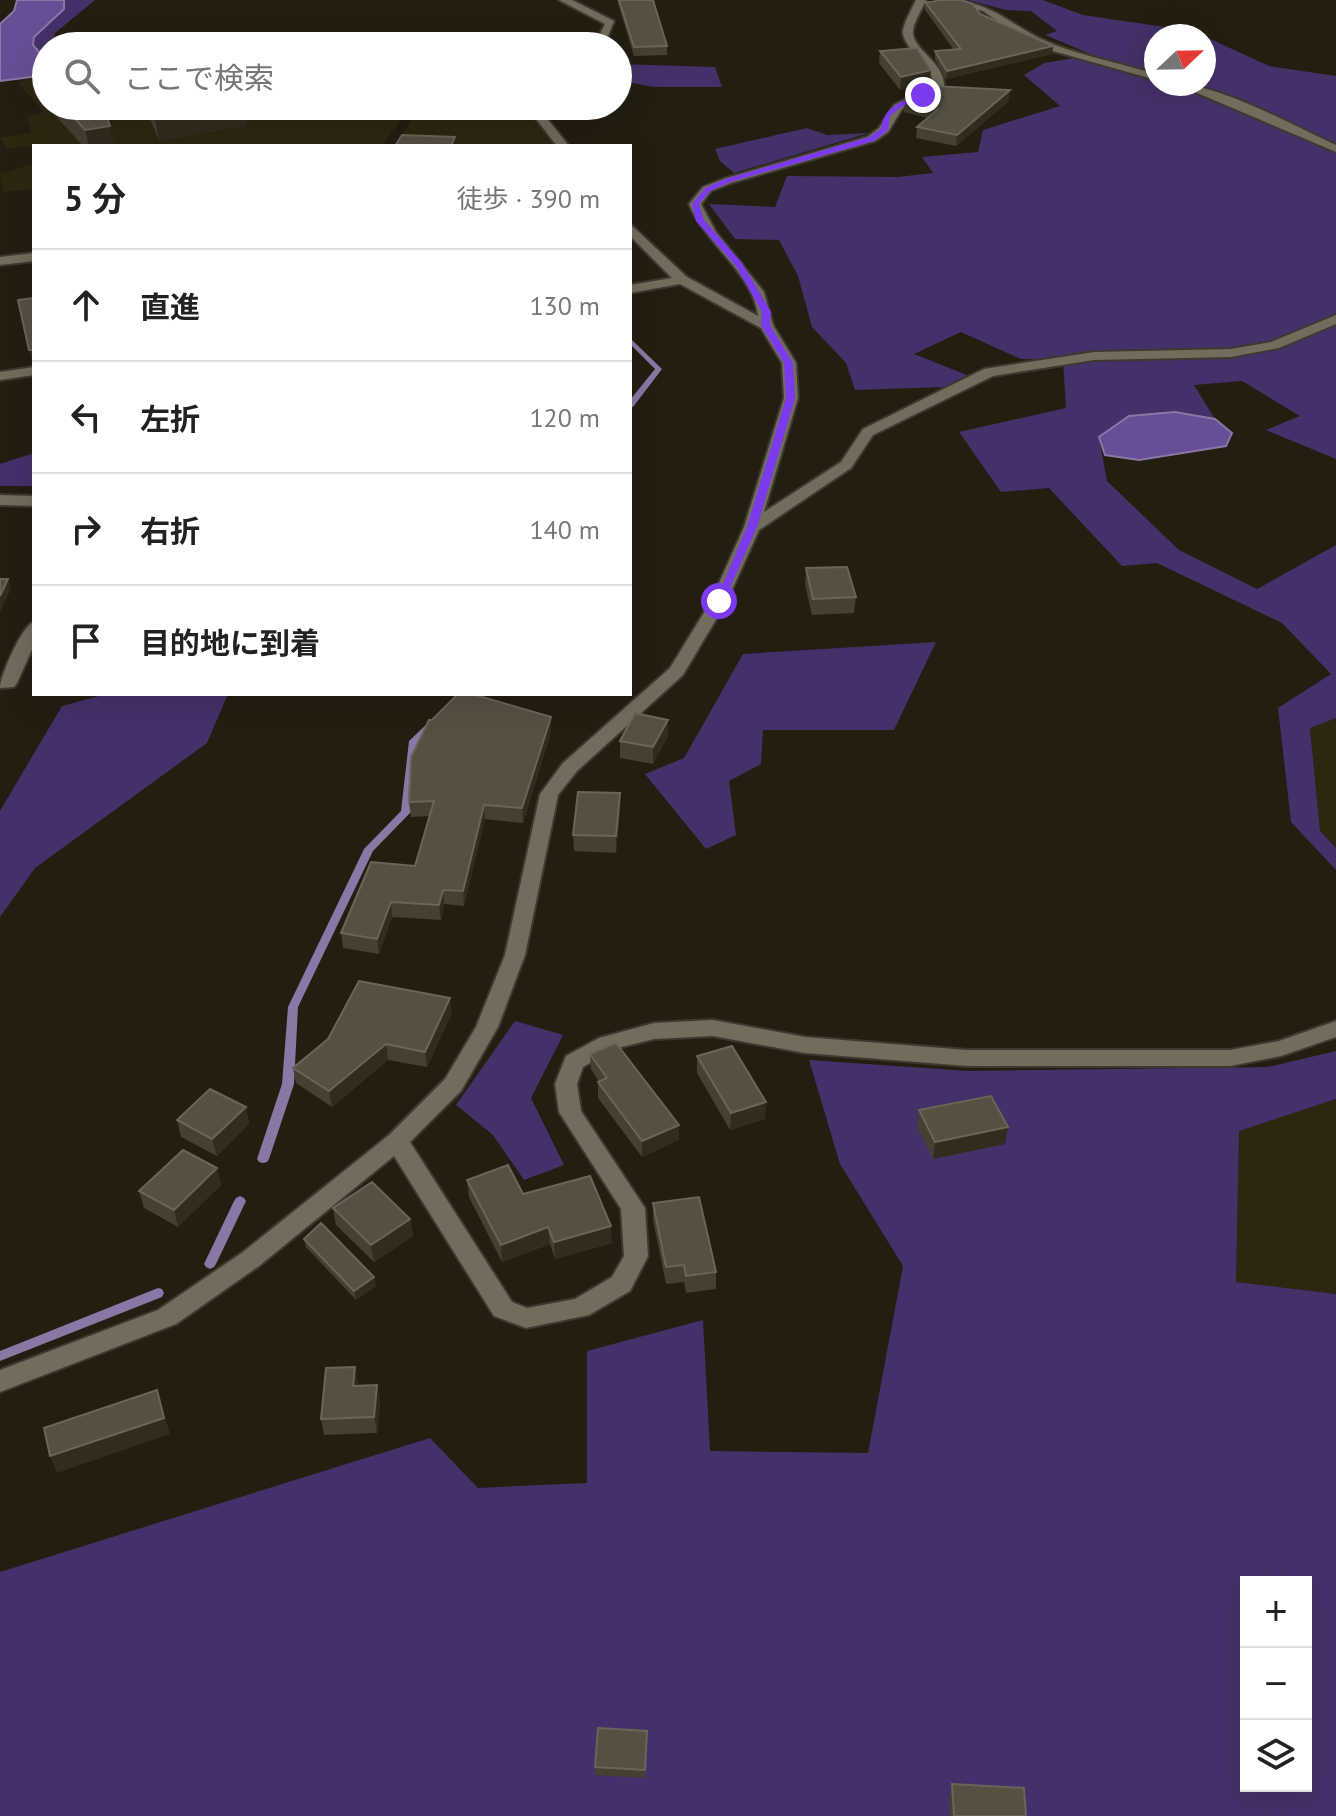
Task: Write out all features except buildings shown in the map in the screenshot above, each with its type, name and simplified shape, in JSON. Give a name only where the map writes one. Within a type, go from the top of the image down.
[{"type":"street","points":[[564,0],[611,23],[605,32]]},
{"type":"street","points":[[766,325],[766,312],[739,265],[700,221],[695,204],[707,189],[727,181],[871,139],[884,130],[886,116],[898,106],[940,85],[937,73],[908,38],[908,29],[921,0]]},
{"type":"street","points":[[947,0],[986,9],[1020,32],[1050,47],[1144,74]]},
{"type":"street","points":[[1215,96],[1336,149]]},
{"type":"street","points":[[542,120],[561,144]]},
{"type":"street","points":[[0,1381],[167,1317],[251,1259],[397,1141],[453,1085],[487,1027],[515,955],[549,794],[570,767],[677,671],[719,601],[752,527],[791,398],[789,363],[766,325],[682,280],[632,230]]},
{"type":"street","points":[[0,261],[32,257]]},
{"type":"street","points":[[632,289],[682,280]]},
{"type":"street","points":[[752,527],[846,465],[868,432],[989,372],[1094,356],[1231,353],[1274,345],[1336,319]]},
{"type":"street","points":[[0,376],[32,371]]},
{"type":"street","points":[[0,500],[32,501]]},
{"type":"street","points":[[0,683],[8,683],[32,631]]},
{"type":"street","points":[[397,1141],[503,1309],[526,1318],[580,1308],[621,1284],[636,1256],[633,1208],[570,1112],[566,1084],[574,1062],[607,1043],[654,1031],[713,1028],[805,1045],[967,1058],[1230,1058],[1281,1048],[1336,1029]]},
{"type":"shaded area","points":[[17,0],[64,0],[64,9],[39,32],[32,32],[32,77],[0,81],[0,24],[14,11]]},
{"type":"shaded area","points":[[64,0],[95,0],[56,32],[39,32],[64,9]]},
{"type":"shaded area","points":[[968,0],[1043,0],[1083,15],[1144,24],[1144,96],[1216,96],[1216,42],[1269,66],[1336,76],[1336,459],[1266,430],[1300,416],[1242,381],[1194,385],[1215,419],[1175,412],[1099,437],[1107,481],[1179,550],[1257,589],[1336,545],[1336,718],[1310,728],[1320,831],[1336,848],[1336,870],[1291,822],[1278,708],[1331,674],[1282,623],[1157,563],[1122,566],[1049,488],[1001,492],[959,432],[1066,408],[1063,360],[1021,359],[961,332],[914,354],[967,375],[945,387],[855,390],[846,363],[812,327],[798,276],[779,240],[735,239],[709,204],[775,207],[787,176],[898,177],[933,173],[922,157],[978,152],[983,130],[1060,106],[1024,75],[1044,63],[1093,55],[1045,35],[1057,31],[1031,11],[1006,10]]},
{"type":"shaded area","points":[[632,64],[715,67],[722,87],[653,87],[632,83]]},
{"type":"shaded area","points":[[32,78],[32,99],[18,83]]},
{"type":"shaded area","points":[[32,116],[32,120],[400,120],[384,144],[32,144],[7,149],[0,138],[31,132],[27,117]]},
{"type":"shaded area","points":[[411,120],[536,120],[555,144],[396,144]]},
{"type":"shaded area","points":[[807,128],[827,135],[869,133],[734,173],[720,161],[715,149]]},
{"type":"shaded area","points":[[32,164],[32,189],[4,192],[0,174]]},
{"type":"shaded area","points":[[1175,412],[1215,419],[1232,433],[1226,446],[1139,460],[1105,455],[1099,437],[1129,416]]},
{"type":"shaded area","points":[[32,454],[32,486],[0,486],[0,464]]},
{"type":"shaded area","points":[[936,642],[894,730],[763,730],[761,764],[729,781],[736,835],[706,849],[645,774],[684,758],[743,654]]},
{"type":"shaded area","points":[[99,696],[227,696],[207,743],[35,868],[0,917],[0,811],[62,706]]},
{"type":"shaded area","points":[[1336,718],[1336,848],[1320,831],[1310,727]]},
{"type":"shaded area","points":[[515,1021],[563,1035],[531,1098],[564,1165],[524,1180],[493,1135],[456,1105]]},
{"type":"shaded area","points":[[1336,1051],[1336,1099],[1239,1131],[1236,1282],[1336,1294],[1336,1816],[0,1816],[0,1572],[430,1438],[478,1488],[587,1483],[587,1351],[703,1320],[710,1451],[868,1453],[903,1266],[840,1164],[809,1060],[968,1071],[1268,1067]]},
{"type":"shaded area","points":[[1336,1099],[1336,1294],[1236,1282],[1239,1130]]},
{"type":"waterway","points":[[632,342],[659,369],[632,403]]},
{"type":"waterway","points":[[263,1159],[288,1084],[293,1007],[369,849],[406,812],[414,741],[433,723]]},
{"type":"waterway","points":[[210,1264],[240,1201]]},
{"type":"waterway","points":[[0,1356],[158,1293]]},
{"type":"route","points":[[719,601],[752,527],[791,398],[789,363],[766,325],[766,312],[739,265],[700,221],[695,204],[707,189],[727,181],[871,139],[884,130],[886,116],[898,106],[923,95]]}]
